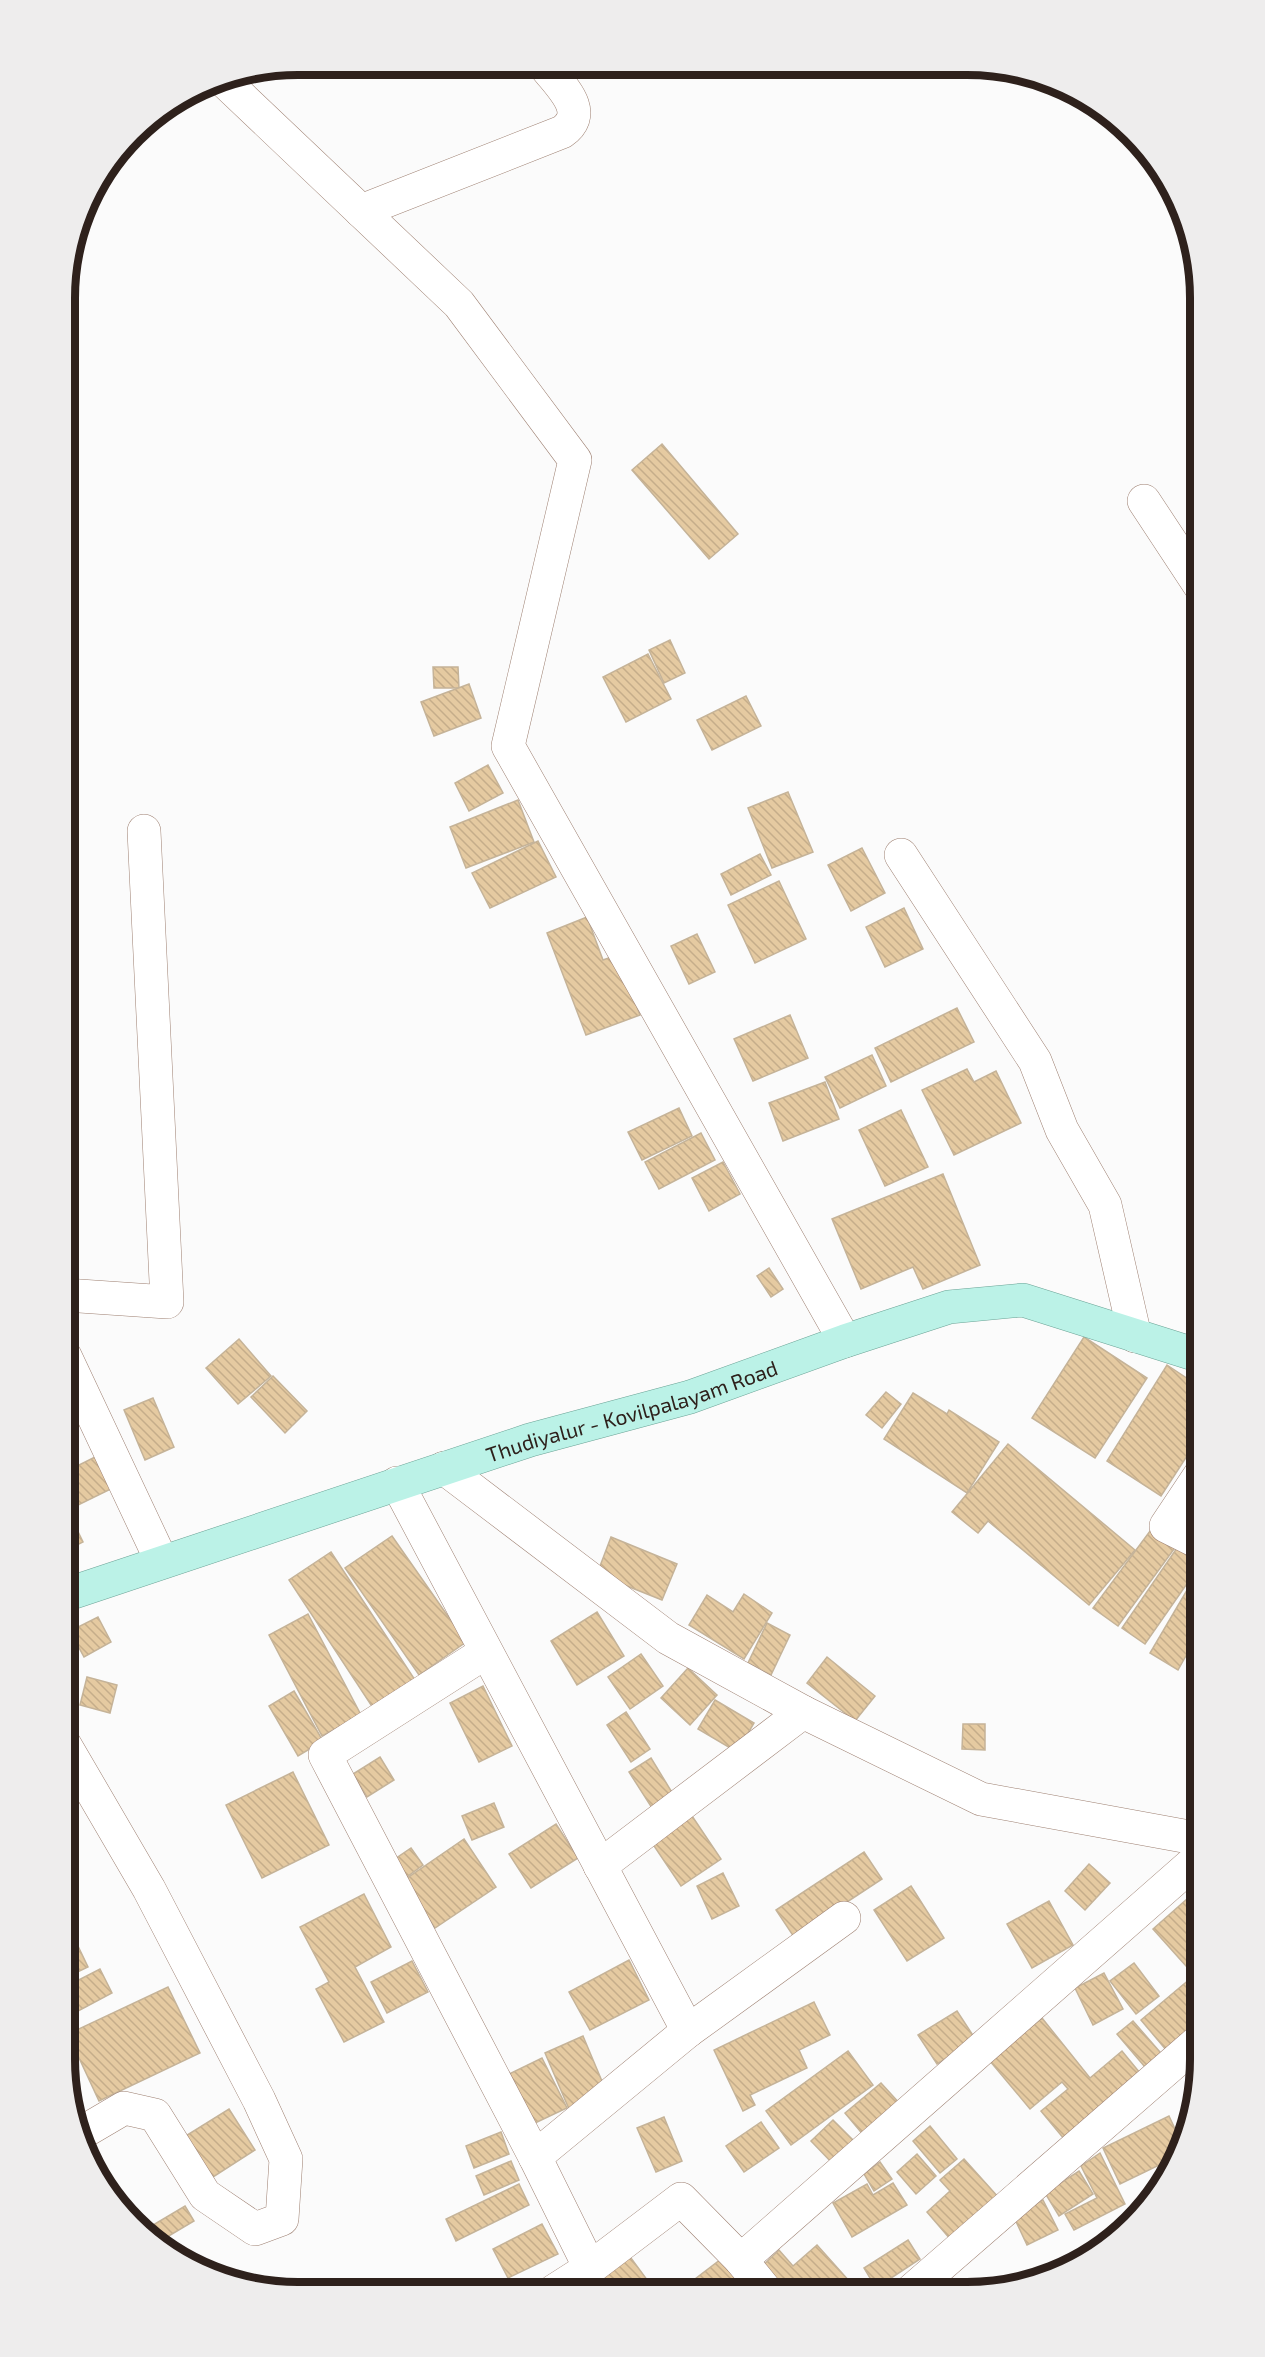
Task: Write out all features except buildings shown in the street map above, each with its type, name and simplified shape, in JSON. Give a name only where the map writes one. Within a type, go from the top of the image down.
[{"type":"main road","name":"Thudiyalur - Kovilpalayam Road","points":[[75,1592],[530,1440],[690,1397],[845,1341],[949,1307],[1023,1300],[1190,1353]]},
{"type":"street","points":[[360,211],[562,132],[572,125],[575,114],[572,102],[552,75]]},
{"type":"street","points":[[229,86],[459,303],[575,460],[508,746],[845,1341]]},
{"type":"street","points":[[1144,501],[1190,571]]},
{"type":"street","points":[[75,1296],[167,1302],[144,831]]},
{"type":"street","points":[[901,855],[1035,1061],[1062,1130],[1105,1205],[1135,1336]]},
{"type":"street","points":[[75,1377],[162,1562]]},
{"type":"street","points":[[444,1468],[668,1638],[803,1713],[981,1798],[1190,1837]]},
{"type":"street","points":[[397,1483],[688,2031]]},
{"type":"street","points":[[1190,1490],[1166,1526],[1190,1538]]},
{"type":"street","points":[[486,1652],[325,1755],[536,2157],[568,2282]]},
{"type":"street","points":[[600,1866],[803,1713]]},
{"type":"street","points":[[75,1762],[149,1889],[203,1989],[268,2119],[286,2159],[282,2219],[255,2229],[205,2195],[155,2115],[124,2108],[87,2130]]},
{"type":"street","points":[[741,2260],[1190,1866]]},
{"type":"street","points":[[536,2157],[688,2031],[844,1918]]},
{"type":"street","points":[[922,2282],[1190,2049]]},
{"type":"street","points":[[572,2282],[681,2199],[741,2260],[759,2282]]}]
